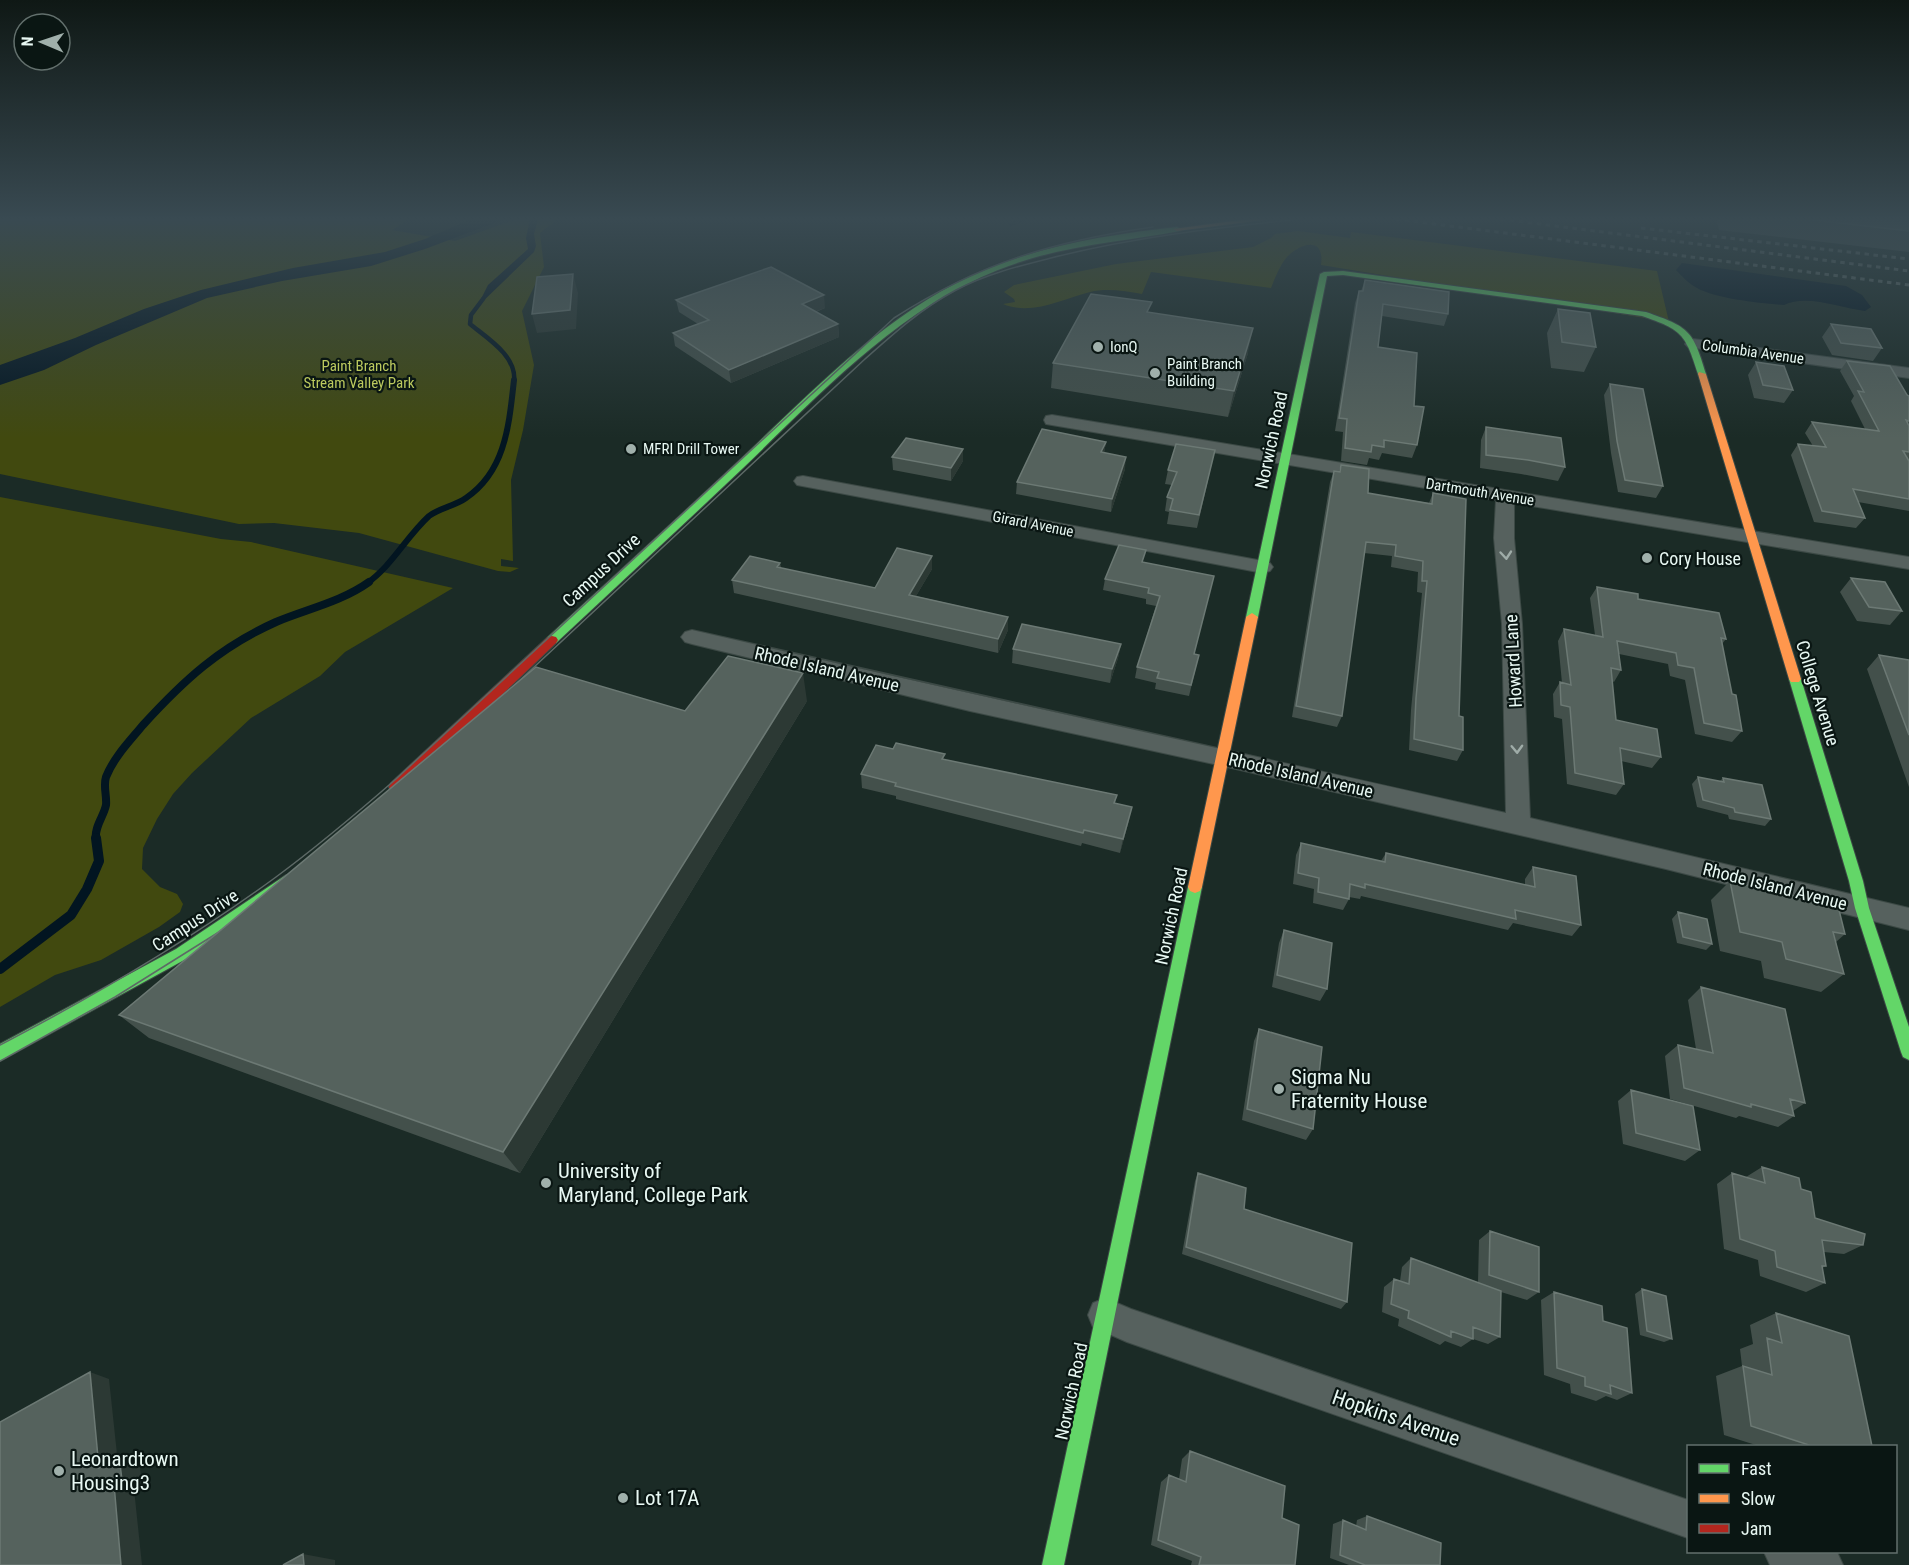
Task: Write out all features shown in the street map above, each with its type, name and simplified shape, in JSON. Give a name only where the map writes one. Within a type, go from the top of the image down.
[{"type":"street","name":"Campus Drive","points":[[384,797],[806,404],[887,333],[947,292]]},
{"type":"street","name":"Norwich Road","points":[[1053,1565],[1320,292]]},
{"type":"street","name":"Columbia Avenue","points":[[1482,292],[1643,314],[1678,326],[1691,338],[1693,344],[1909,373]]},
{"type":"street","name":"College Avenue","points":[[1693,344],[1857,882],[1862,908],[1909,1052]]},
{"type":"street","name":"Dartmouth Avenue","points":[[1052,420],[1909,563]]},
{"type":"street","name":"Girard Avenue","points":[[803,481],[1263,567]]},
{"type":"street","name":"Howard Lane","points":[[1505,496],[1504,538],[1512,624],[1519,808],[1517,826]]},
{"type":"street","name":"Rhode Island Avenue","points":[[693,637],[970,703],[1223,757],[1909,919]]},
{"type":"street","name":"Campus Drive","points":[[0,1053],[181,954],[294,875]]},
{"type":"street","name":"Hopkins Avenue","points":[[1106,1315],[1127,1325],[1687,1518]]},
{"type":"street","points":[[1790,1553],[1823,1565]]},
{"type":"green space","name":"Paint Branch Stream Valley Park","points":[[0,292],[531,292],[522,311],[534,365],[523,430],[511,480],[513,561],[501,559],[501,566],[519,568],[510,572],[498,571],[359,533],[274,523],[239,524],[0,474]]},
{"type":"green space","points":[[1004,292],[1090,292],[1036,307],[1014,307],[1003,304],[1015,302]]},
{"type":"green space","points":[[1486,292],[1662,292],[1669,322]]},
{"type":"green space","points":[[0,497],[221,539],[251,542],[453,588],[345,652],[320,676],[251,718],[173,794],[157,819],[143,848],[142,869],[160,887],[177,894],[183,904],[180,912],[159,927],[101,960],[55,975],[0,1007]]},
{"type":"water","points":[[195,292],[233,292],[207,298],[96,345],[44,370],[0,385],[0,365],[75,338],[144,309]]},
{"type":"water","points":[[484,292],[493,292],[477,307]]},
{"type":"water","points":[[1705,292],[1857,292],[1871,307],[1865,311],[1813,301],[1784,305],[1727,298]]},
{"type":"building","points":[[535,292],[571,292],[570,310],[532,314]]},
{"type":"building","points":[[699,292],[818,292],[824,295],[802,304],[838,324],[729,370],[673,333],[709,320],[676,300]]},
{"type":"building","points":[[1359,292],[1449,292],[1448,314],[1383,304],[1378,347],[1417,353],[1414,406],[1424,407],[1417,445],[1384,440],[1384,447],[1372,445],[1371,452],[1345,448],[1347,419],[1339,418]]},
{"type":"building","points":[[1091,294],[1152,302],[1147,312],[1253,328],[1234,391],[1053,363]]},
{"type":"building","points":[[1558,309],[1590,313],[1596,347],[1562,342]]},
{"type":"building","points":[[1831,324],[1871,329],[1882,348],[1841,343]]},
{"type":"building","points":[[1847,361],[1890,366],[1909,396],[1909,421],[1906,420],[1909,426],[1909,452],[1903,451],[1909,461],[1909,499],[1853,489],[1865,518],[1822,511],[1798,444],[1826,447],[1812,422],[1879,431],[1858,391],[1864,392]]},
{"type":"building","points":[[1756,362],[1784,366],[1793,390],[1763,385]]},
{"type":"building","points":[[1610,384],[1643,389],[1663,486],[1625,480],[1617,441]]},
{"type":"building","points":[[1486,427],[1561,438],[1565,467],[1486,455]]},
{"type":"building","points":[[1042,429],[1106,442],[1101,452],[1126,457],[1112,499],[1017,482]]},
{"type":"building","points":[[906,438],[963,449],[951,468],[892,457]]},
{"type":"building","points":[[1176,444],[1215,450],[1199,515],[1170,510],[1173,499],[1167,497],[1177,472],[1168,470]]},
{"type":"building","points":[[1341,465],[1369,469],[1368,493],[1432,504],[1433,493],[1466,499],[1459,716],[1463,717],[1463,750],[1414,739],[1427,581],[1422,581],[1423,561],[1395,556],[1396,545],[1366,542],[1342,716],[1296,706],[1334,471],[1340,472]]},
{"type":"building","points":[[1119,545],[1146,550],[1142,562],[1214,576],[1194,654],[1199,655],[1191,685],[1157,678],[1159,672],[1137,667],[1160,596],[1148,593],[1149,588],[1105,579]]},
{"type":"building","points":[[897,548],[932,556],[909,595],[1008,617],[998,639],[732,580],[750,556],[780,563],[777,567],[875,588]]},
{"type":"building","points":[[1851,578],[1885,582],[1902,611],[1869,607]]},
{"type":"building","points":[[1597,587],[1638,594],[1638,599],[1719,613],[1726,639],[1721,638],[1732,694],[1736,695],[1742,731],[1704,723],[1694,668],[1678,665],[1676,653],[1617,641],[1621,670],[1611,668],[1616,720],[1657,729],[1661,757],[1620,748],[1624,784],[1575,773],[1570,707],[1561,705],[1560,682],[1571,685],[1564,629],[1603,637]]},
{"type":"building","points":[[1022,624],[1121,644],[1112,669],[1013,649]]},
{"type":"building","points":[[1879,655],[1909,660],[1909,735]]},
{"type":"building","points":[[728,656],[803,673],[503,1152],[119,1015],[536,667],[685,711]]},
{"type":"building","points":[[896,743],[945,754],[942,759],[1117,795],[1114,803],[1132,807],[1123,839],[1084,830],[1083,833],[895,786],[896,783],[861,774],[876,745],[893,749]]},
{"type":"building","points":[[1698,777],[1724,782],[1723,778],[1762,785],[1771,819],[1735,812],[1734,808],[1703,800]]},
{"type":"building","points":[[1301,843],[1385,862],[1386,853],[1535,887],[1533,867],[1576,876],[1581,925],[1515,910],[1516,919],[1365,884],[1365,888],[1350,884],[1349,899],[1318,892],[1319,878],[1298,873]]},
{"type":"building","points":[[1730,881],[1838,906],[1845,934],[1833,932],[1844,974],[1786,959],[1782,942],[1740,932]]},
{"type":"building","points":[[1678,912],[1707,919],[1712,944],[1683,937]]},
{"type":"building","points":[[1284,930],[1332,943],[1327,989],[1277,975]]},
{"type":"building","points":[[1701,987],[1785,1009],[1805,1103],[1790,1099],[1794,1116],[1751,1104],[1751,1107],[1684,1088],[1678,1045],[1713,1053]]},
{"type":"building","name":"Sigma Nu Fraternity House","points":[[1259,1029],[1322,1047],[1313,1129],[1247,1109]]},
{"type":"building","points":[[1631,1090],[1693,1106],[1700,1150],[1636,1133]]},
{"type":"building","points":[[1762,1167],[1799,1178],[1801,1189],[1811,1192],[1815,1218],[1865,1234],[1863,1245],[1822,1240],[1826,1266],[1822,1266],[1825,1283],[1777,1267],[1775,1251],[1740,1239],[1732,1173],[1765,1183]]},
{"type":"building","points":[[1198,1173],[1246,1188],[1244,1209],[1352,1243],[1347,1302],[1186,1247]]},
{"type":"building","points":[[1490,1231],[1539,1247],[1539,1292],[1489,1275]]},
{"type":"building","points":[[1411,1258],[1501,1291],[1500,1337],[1473,1327],[1473,1339],[1451,1331],[1451,1337],[1408,1318],[1409,1311],[1391,1304],[1394,1279],[1409,1284]]},
{"type":"building","points":[[1642,1289],[1666,1296],[1672,1339],[1647,1331]]},
{"type":"building","points":[[1554,1292],[1602,1306],[1603,1321],[1627,1328],[1632,1393],[1610,1385],[1611,1394],[1585,1386],[1585,1377],[1557,1368]]},
{"type":"building","points":[[1776,1313],[1849,1336],[1872,1445],[1809,1445],[1751,1426],[1743,1366],[1772,1375],[1767,1338],[1782,1343]]},
{"type":"building","name":"Leonardtown Housing3","points":[[90,1372],[99,1468],[119,1456],[122,1480],[114,1484],[121,1565],[0,1565],[0,1422]]},
{"type":"building","points":[[1190,1451],[1285,1486],[1282,1518],[1299,1525],[1295,1565],[1199,1565],[1201,1557],[1158,1540],[1169,1475],[1186,1482]]},
{"type":"building","points":[[1367,1516],[1441,1543],[1440,1565],[1365,1565],[1340,1555],[1343,1520],[1366,1530]]},
{"type":"building","points":[[303,1554],[304,1565],[283,1565]]},
{"type":"waterway","points":[[483,299],[471,315],[470,324],[506,356],[514,372],[514,380]]},
{"type":"waterway","points":[[367,584],[384,569],[429,516],[466,498],[490,474],[507,430],[514,380]]},
{"type":"waterway","points":[[96,838],[96,830],[106,805],[105,780],[109,770],[127,744],[173,693],[237,642],[276,622],[335,600],[367,584]]},
{"type":"waterway","points":[[0,969],[71,915],[87,889],[99,861],[96,838]]},
{"type":"tram line","points":[[0,1045],[107,987],[210,923],[276,877],[352,817],[396,779],[894,318],[938,292]]},
{"type":"tram line","points":[[503,696],[865,359],[908,322],[952,292]]},
{"type":"tram line","points":[[0,1061],[115,997],[227,927]]},
{"type":"traffic: fast","points":[[552,640],[858,355],[912,314],[947,292]]},
{"type":"traffic: fast","points":[[1252,617],[1320,292]]},
{"type":"traffic: fast","points":[[1482,292],[1643,314],[1670,324],[1684,332],[1689,339],[1702,374]]},
{"type":"traffic: fast","points":[[1795,679],[1856,881],[1862,908],[1909,1052]]},
{"type":"traffic: fast","points":[[0,1053],[181,954],[286,881]]},
{"type":"traffic: fast","points":[[1053,1565],[1195,887]]},
{"type":"traffic: slow","points":[[1702,374],[1795,679]]},
{"type":"traffic: slow","points":[[1195,887],[1252,617]]},
{"type":"traffic: jam","points":[[396,787],[552,640]]},
{"type":"place","name":"IonQ","points":[[1098,347]]},
{"type":"place","name":"Paint Branch Building","points":[[1155,373]]},
{"type":"place","name":"MFRI Drill Tower","points":[[631,449]]},
{"type":"place","name":"Cory House","points":[[1647,558]]},
{"type":"place","name":"Sigma Nu Fraternity House","points":[[1279,1089]]},
{"type":"place","name":"University of Maryland, College Park","points":[[546,1183]]},
{"type":"place","name":"Leonardtown Housing3","points":[[59,1471]]},
{"type":"place","name":"Lot 17A","points":[[623,1498]]}]
